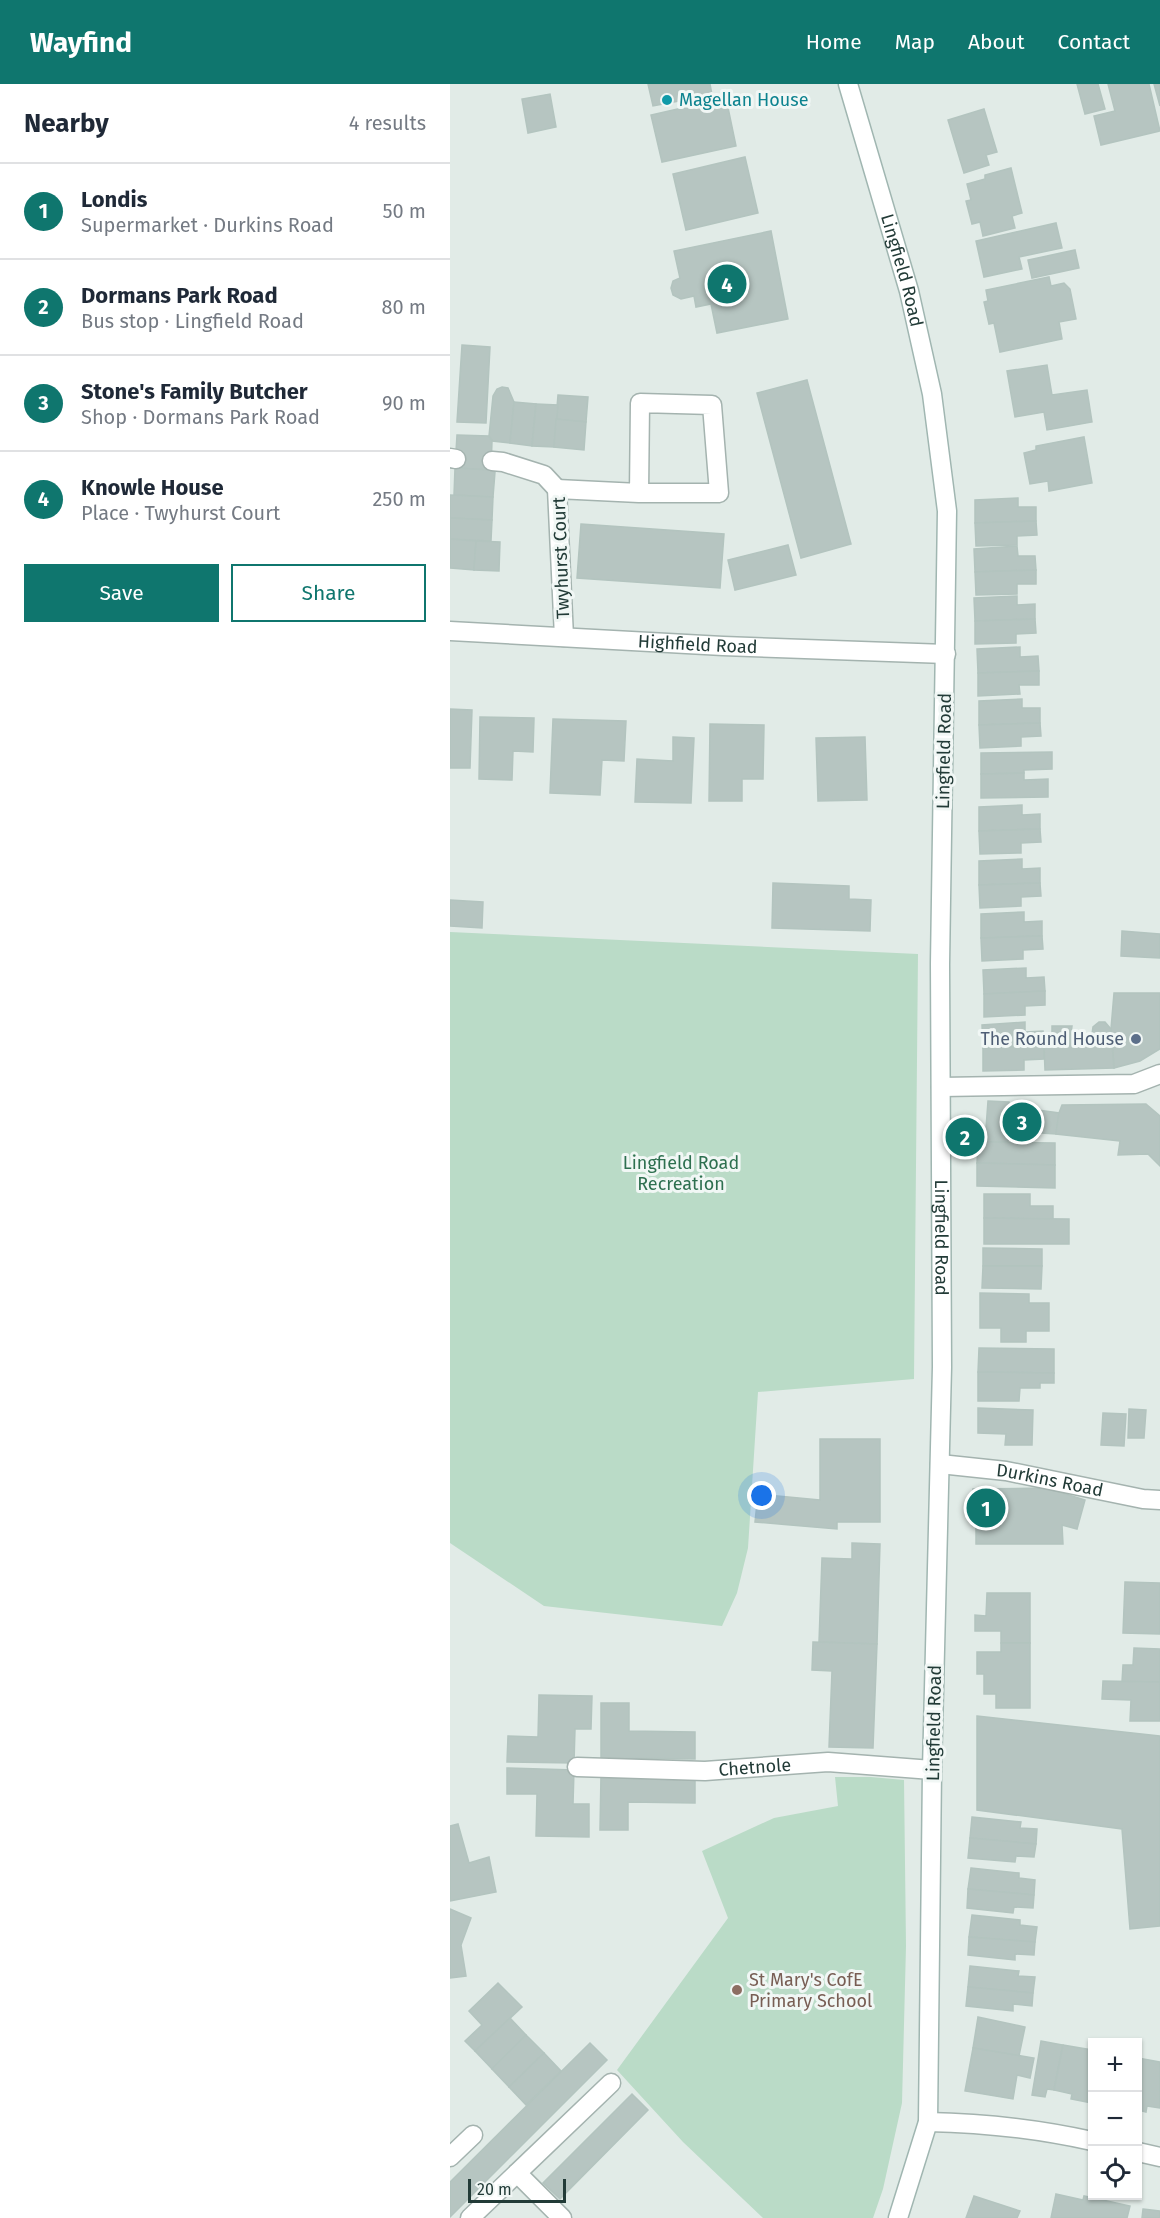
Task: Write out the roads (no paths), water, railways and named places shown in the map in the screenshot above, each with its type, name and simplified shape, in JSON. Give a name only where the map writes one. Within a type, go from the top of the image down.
[{"type":"street","name":"Lingfield Road","points":[[853,86],[909,291],[932,394],[947,511],[940,964],[940,1464],[932,1770],[928,2122],[898,2218]]},
{"type":"street","name":"Twyhurst Court","points":[[564,637],[557,489],[639,493],[719,493],[712,405],[640,403],[639,493]]},
{"type":"street","points":[[492,461],[503,462],[544,475],[557,489]]},
{"type":"street","name":"Highfield Road","points":[[450,631],[723,646],[946,654]]},
{"type":"street","points":[[941,1088],[1134,1084],[1160,1074]]},
{"type":"street","name":"Durkins Road","points":[[940,1464],[1006,1471],[1143,1499],[1160,1500]]},
{"type":"street","name":"Chetnole","points":[[577,1767],[705,1771],[828,1762],[932,1770]]},
{"type":"street","points":[[470,2218],[611,2084]]},
{"type":"street","points":[[928,2122],[977,2122],[1088,2141]]},
{"type":"street","points":[[450,2157],[473,2136]]},
{"type":"street","points":[[1142,2153],[1160,2157]]},
{"type":"street","points":[[517,2174],[562,2218]]},
{"type":"place","name":"Magellan House","points":[[667,100]]},
{"type":"place","name":"Knowle House","points":[[727,284]]},
{"type":"place","name":"The Round House","points":[[1136,1039]]},
{"type":"place","name":"Stone's Family Butcher","points":[[1022,1122]]},
{"type":"place","name":"Dormans Park Road","points":[[965,1137]]},
{"type":"place","name":"Londis","points":[[986,1508]]},
{"type":"place","name":"St Mary's CofE Primary School","points":[[737,1990]]},
{"type":"park label","name":"Lingfield Road Recreation","points":[[681,1173]]}]
